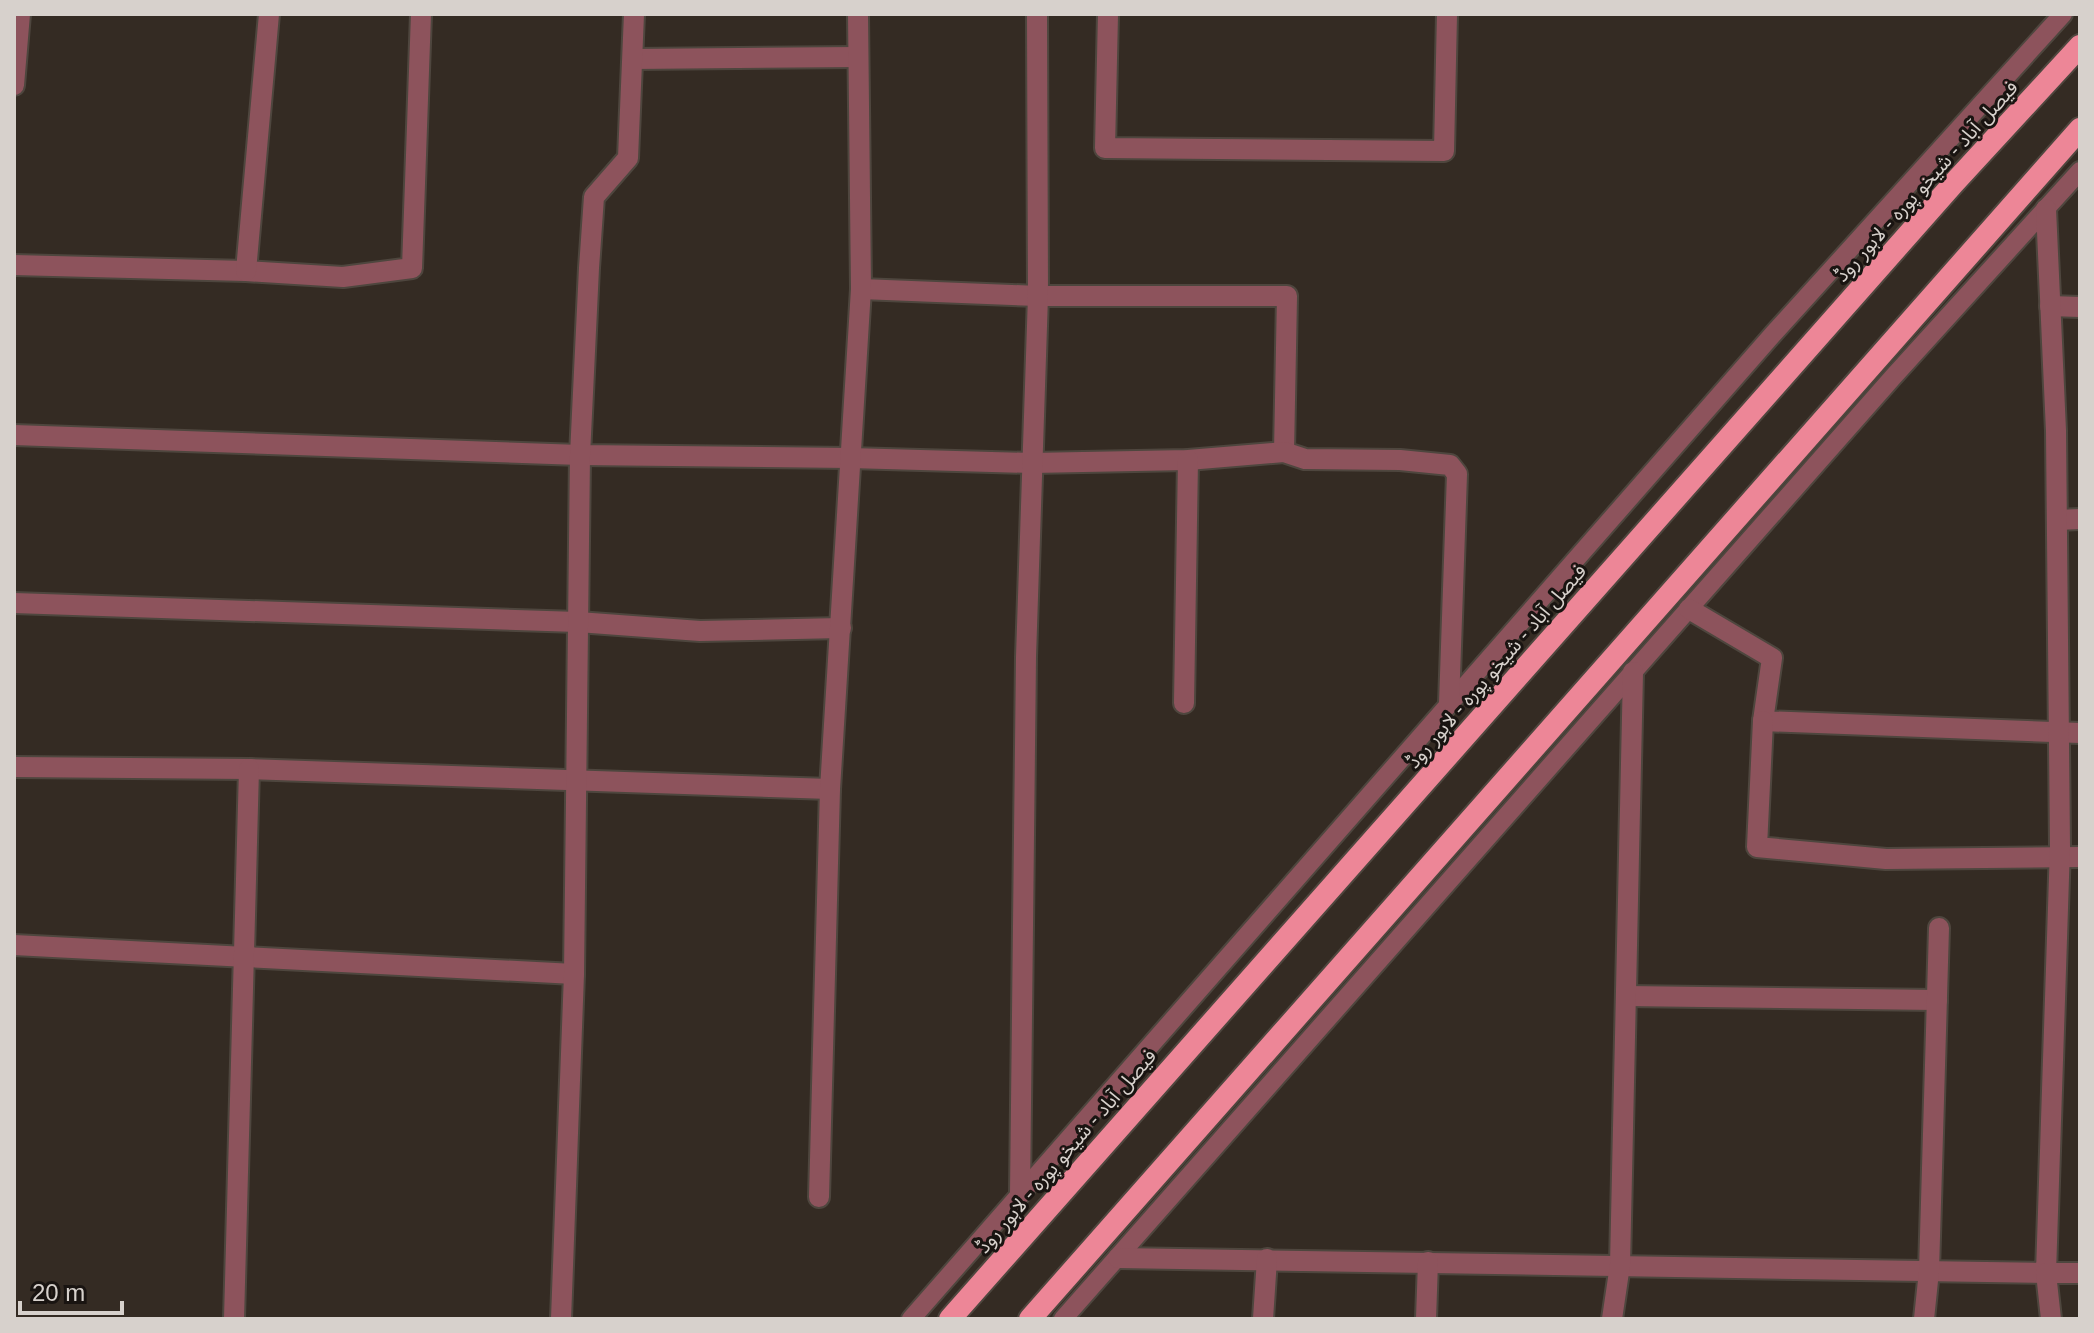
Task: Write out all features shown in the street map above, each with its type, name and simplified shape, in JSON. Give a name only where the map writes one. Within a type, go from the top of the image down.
[{"type":"highway","name":"فیصل آباد - شیخو پورہ - لاہور روڈ","points":[[950,1319],[1943,196],[2080,46]]},
{"type":"highway","points":[[1030,1319],[2080,129]]},
{"type":"street","points":[[14,85],[20,14]]},
{"type":"street","points":[[246,271],[269,14]]},
{"type":"street","points":[[14,265],[246,271],[343,277],[412,268],[421,14]]},
{"type":"street","points":[[561,1319],[574,974],[580,455],[594,197],[628,158],[634,14]]},
{"type":"street","points":[[819,1197],[830,789],[861,289],[858,14]]},
{"type":"street","points":[[1020,1194],[1031,463],[1038,296],[1037,14]]},
{"type":"street","points":[[1108,14],[1105,148],[1444,151],[1447,14]]},
{"type":"street","points":[[633,59],[858,57]]},
{"type":"street","points":[[2046,209],[2057,520],[2070,733],[2070,857],[2046,1273],[2051,1319]]},
{"type":"street","points":[[861,289],[1038,296],[1287,296],[1284,452]]},
{"type":"street","points":[[2050,306],[2080,307]]},
{"type":"street","points":[[14,435],[580,455],[1031,463],[1188,460],[1284,452],[1305,459],[1400,460],[1450,465],[1457,474],[1449,704]]},
{"type":"street","points":[[1184,703],[1188,460]]},
{"type":"street","points":[[2057,520],[2080,519]]},
{"type":"street","points":[[14,603],[578,622],[700,631],[841,628]]},
{"type":"street","points":[[1689,609],[1772,658],[1763,721],[1757,847],[1886,859],[2070,857]]},
{"type":"street","points":[[1612,1319],[1620,1265],[1633,672]]},
{"type":"street","points":[[1763,721],[2070,733]]},
{"type":"street","points":[[14,767],[249,769],[830,789]]},
{"type":"street","points":[[234,1319],[249,769]]},
{"type":"street","points":[[1924,1319],[1929,1271],[1939,928]]},
{"type":"street","points":[[14,945],[574,974]]},
{"type":"street","points":[[1626,996],[1937,1000]]},
{"type":"street","points":[[1118,1258],[2080,1273]]},
{"type":"street","points":[[1263,1319],[1267,1259]]},
{"type":"street","points":[[1426,1319],[1428,1262]]},
{"type":"lane","points":[[911,1319],[1774,333],[2063,14]]},
{"type":"lane","points":[[1063,1319],[1893,377],[2080,171]]}]
